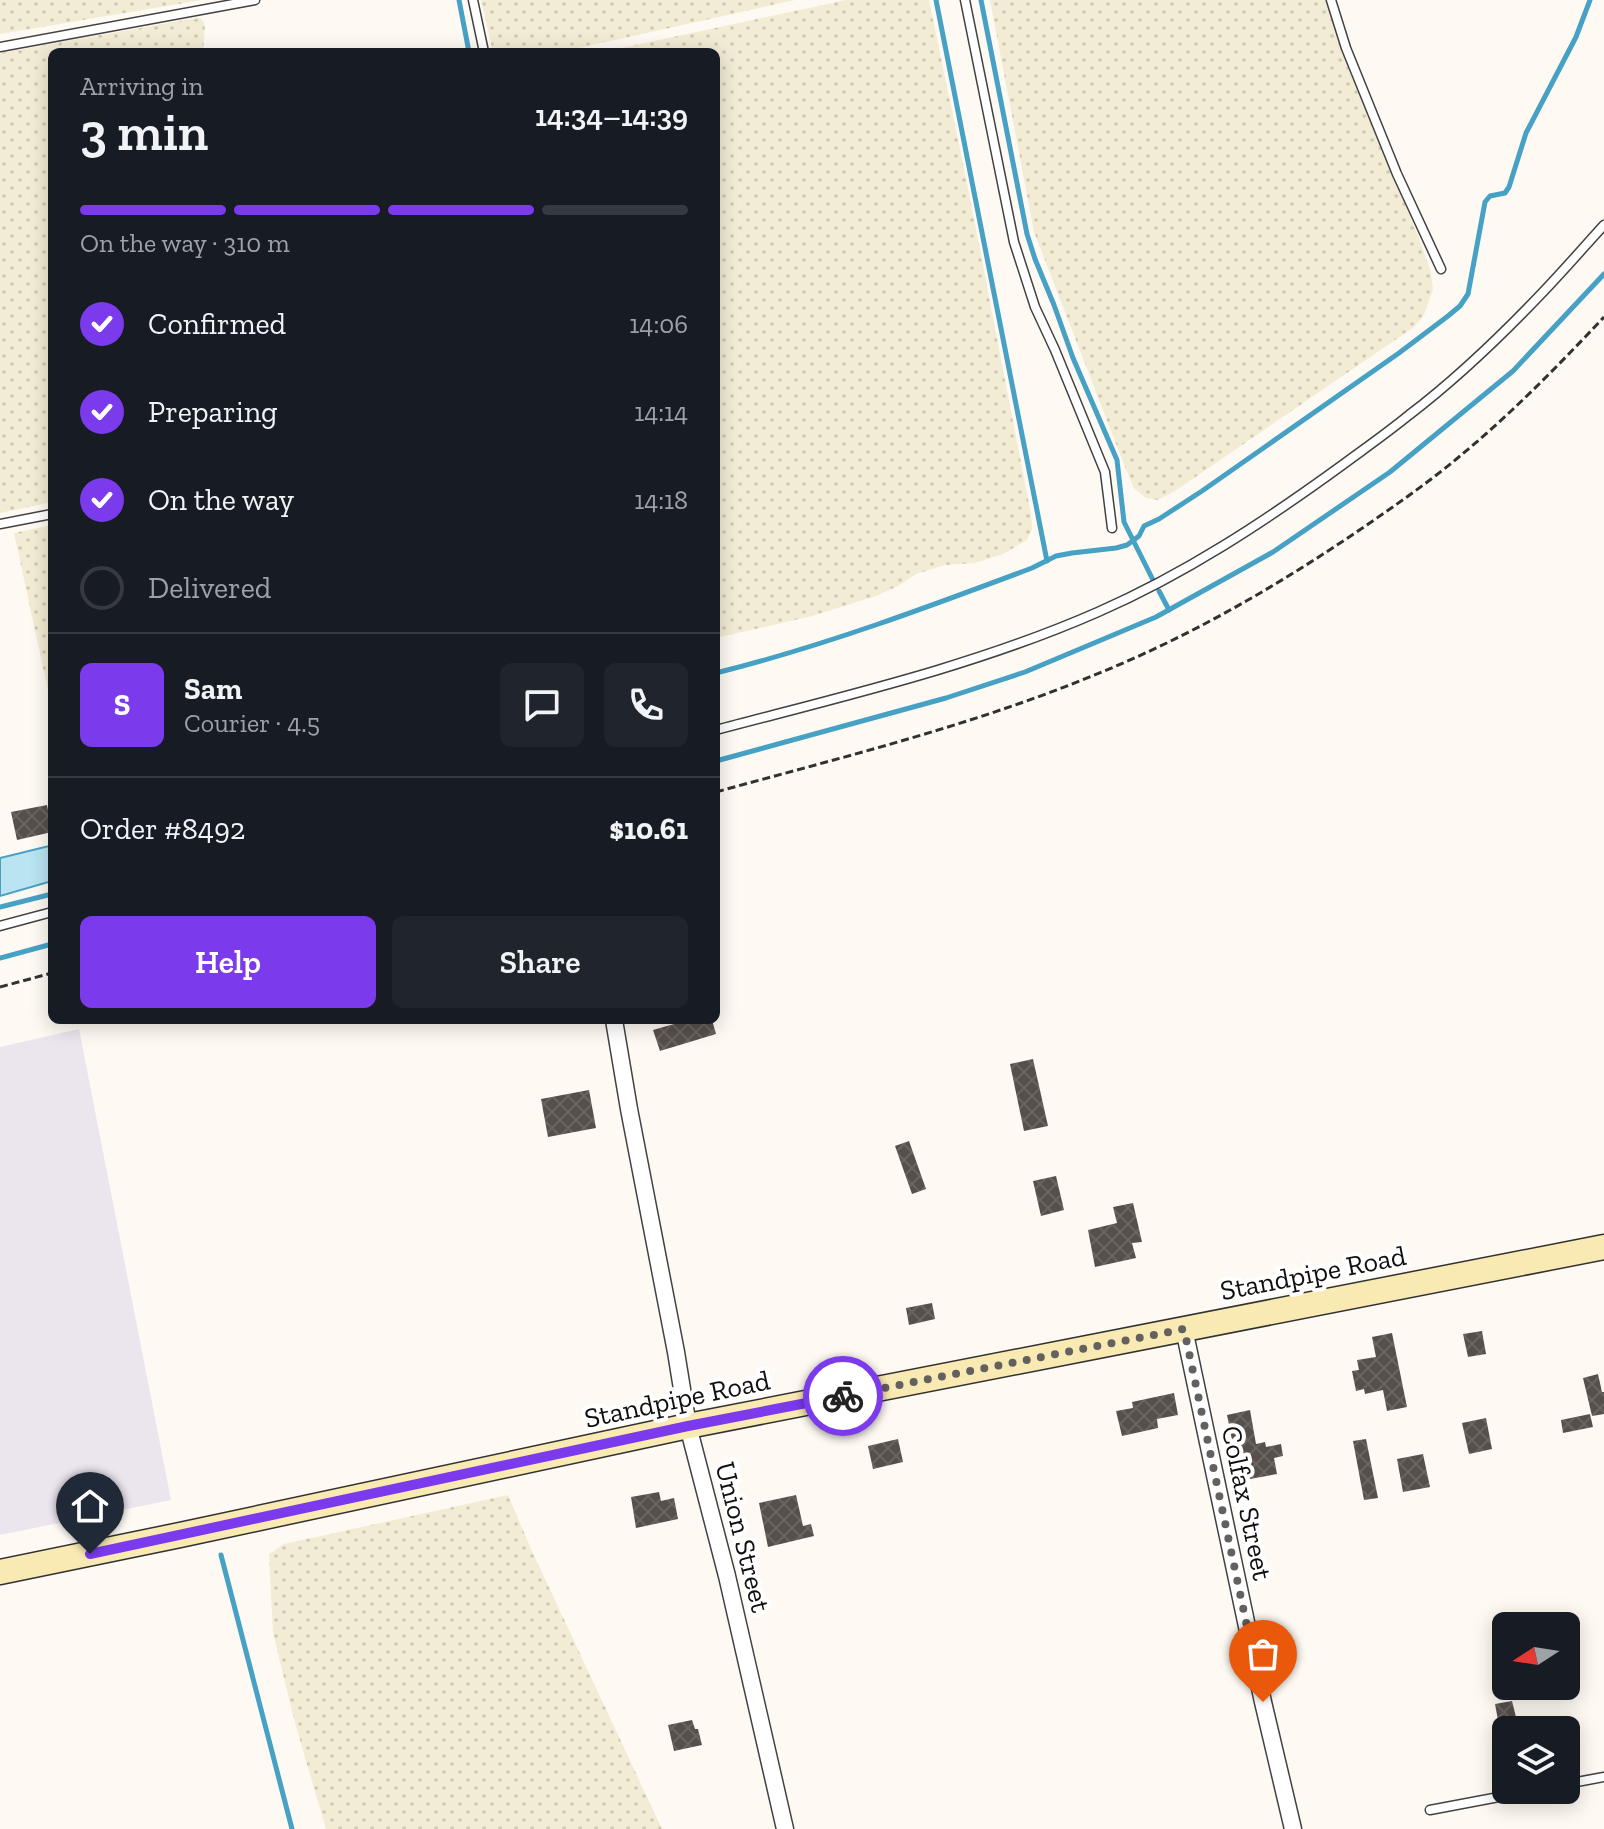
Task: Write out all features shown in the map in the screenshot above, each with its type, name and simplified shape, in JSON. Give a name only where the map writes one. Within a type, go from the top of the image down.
[{"type":"street","name":"Union Street","points":[[615,1024],[688,1426],[727,1576],[785,1829]]},
{"type":"street","name":"Standpipe Road","points":[[0,1572],[688,1426],[1604,1247]]},
{"type":"street","name":"Colfax Street","points":[[1184,1329],[1293,1829]]},
{"type":"lane","points":[[0,47],[255,0]]},
{"type":"lane","points":[[473,0],[483,48]]},
{"type":"lane","points":[[965,0],[1014,242],[1035,307],[1105,472],[1112,528]]},
{"type":"lane","points":[[1331,0],[1346,48],[1386,146],[1441,269]]},
{"type":"lane","points":[[720,729],[945,668],[1014,646],[1169,579],[1226,546],[1300,496],[1410,415],[1531,304],[1604,225]]},
{"type":"lane","points":[[0,524],[48,515]]},
{"type":"lane","points":[[0,926],[48,913]]},
{"type":"lane","points":[[1580,1781],[1604,1777]]},
{"type":"lane","points":[[1430,1810],[1492,1798]]},
{"type":"path","points":[[720,791],[909,739],[1024,703],[1158,648],[1221,616],[1320,557],[1450,464],[1520,402],[1604,317]]},
{"type":"path","points":[[0,987],[48,974]]},
{"type":"shaded area","points":[[0,0],[202,0],[0,34]]},
{"type":"shaded area","points":[[481,0],[795,0],[579,48],[492,48]]},
{"type":"shaded area","points":[[846,0],[929,0],[1031,514],[1032,529],[1027,540],[1003,554],[975,563],[945,565],[916,574],[876,596],[812,616],[720,637],[720,48],[622,48]]},
{"type":"shaded area","points":[[990,0],[1327,0],[1346,63],[1431,272],[1433,289],[1424,315],[1414,327],[1175,491],[1158,500],[1146,498],[1134,488],[1125,467],[1034,232]]},
{"type":"shaded area","points":[[201,18],[205,25],[203,48],[48,48],[48,503],[0,513],[0,53]]},
{"type":"shaded area","points":[[48,526],[48,690],[14,533]]},
{"type":"shaded area","points":[[79,1029],[171,1500],[0,1535],[0,1047]]},
{"type":"shaded area","points":[[508,1495],[662,1829],[326,1829],[273,1633],[269,1554],[284,1544]]},
{"type":"water","points":[[48,846],[48,882],[0,896],[0,858]]},
{"type":"building","points":[[47,805],[48,833],[17,840],[11,812]]},
{"type":"building","points":[[674,1024],[713,1024],[716,1034],[660,1051],[653,1030]]},
{"type":"building","points":[[1033,1059],[1048,1126],[1024,1131],[1010,1064]]},
{"type":"building","points":[[589,1090],[596,1128],[548,1137],[541,1099]]},
{"type":"building","points":[[909,1141],[926,1189],[912,1194],[895,1146]]},
{"type":"building","points":[[1056,1176],[1064,1210],[1041,1216],[1033,1181]]},
{"type":"building","points":[[1133,1203],[1142,1242],[1132,1243],[1136,1258],[1095,1267],[1088,1230],[1117,1223],[1113,1207]]},
{"type":"building","points":[[932,1303],[935,1319],[909,1325],[906,1308]]},
{"type":"building","points":[[1482,1331],[1486,1354],[1468,1357],[1463,1334]]},
{"type":"building","points":[[1392,1333],[1407,1407],[1387,1411],[1383,1390],[1365,1394],[1364,1389],[1356,1391],[1352,1371],[1359,1370],[1357,1360],[1376,1357],[1372,1337]]},
{"type":"building","points":[[1598,1374],[1604,1392],[1604,1414],[1592,1416],[1583,1378]]},
{"type":"building","points":[[1174,1393],[1178,1415],[1157,1419],[1158,1428],[1122,1436],[1116,1411],[1133,1408],[1132,1402]]},
{"type":"building","points":[[1250,1410],[1256,1444],[1265,1442],[1266,1447],[1281,1444],[1283,1456],[1274,1458],[1277,1474],[1250,1479],[1248,1473],[1239,1475],[1227,1415]]},
{"type":"building","points":[[1590,1414],[1593,1427],[1563,1433],[1561,1420]]},
{"type":"building","points":[[1486,1418],[1492,1449],[1469,1454],[1462,1423]]},
{"type":"building","points":[[898,1439],[903,1462],[873,1469],[868,1446]]},
{"type":"building","points":[[1366,1439],[1378,1498],[1364,1500],[1353,1441]]},
{"type":"building","points":[[1423,1454],[1430,1487],[1403,1492],[1397,1459]]},
{"type":"building","points":[[659,1492],[661,1501],[674,1498],[678,1519],[636,1528],[631,1497]]},
{"type":"building","points":[[796,1495],[803,1526],[811,1524],[814,1536],[768,1547],[759,1503]]},
{"type":"building","points":[[1512,1701],[1516,1716],[1497,1716],[1495,1704]]},
{"type":"building","points":[[692,1720],[702,1745],[674,1751],[668,1725]]},
{"type":"waterway","points":[[459,0],[468,48]]},
{"type":"waterway","points":[[936,0],[1047,561]]},
{"type":"waterway","points":[[981,0],[1027,234],[1073,358],[1117,460],[1124,522],[1153,580]]},
{"type":"waterway","points":[[720,672],[876,625],[1032,568],[1056,556],[1127,545],[1139,536],[1144,526],[1202,491],[1448,316],[1468,294],[1485,202],[1490,196],[1505,193],[1509,187],[1526,133],[1576,37],[1590,0]]},
{"type":"waterway","points":[[720,760],[946,698],[1025,672],[1156,617],[1273,552],[1390,472],[1513,371],[1604,274]]},
{"type":"waterway","points":[[1159,591],[1169,610]]},
{"type":"waterway","points":[[0,907],[48,895]]},
{"type":"waterway","points":[[0,958],[48,945]]},
{"type":"waterway","points":[[221,1555],[292,1829]]},
{"type":"way so far","points":[[843,1396],[1184,1329],[1263,1702]]},
{"type":"route","points":[[90,1554],[688,1426],[843,1396]]}]
